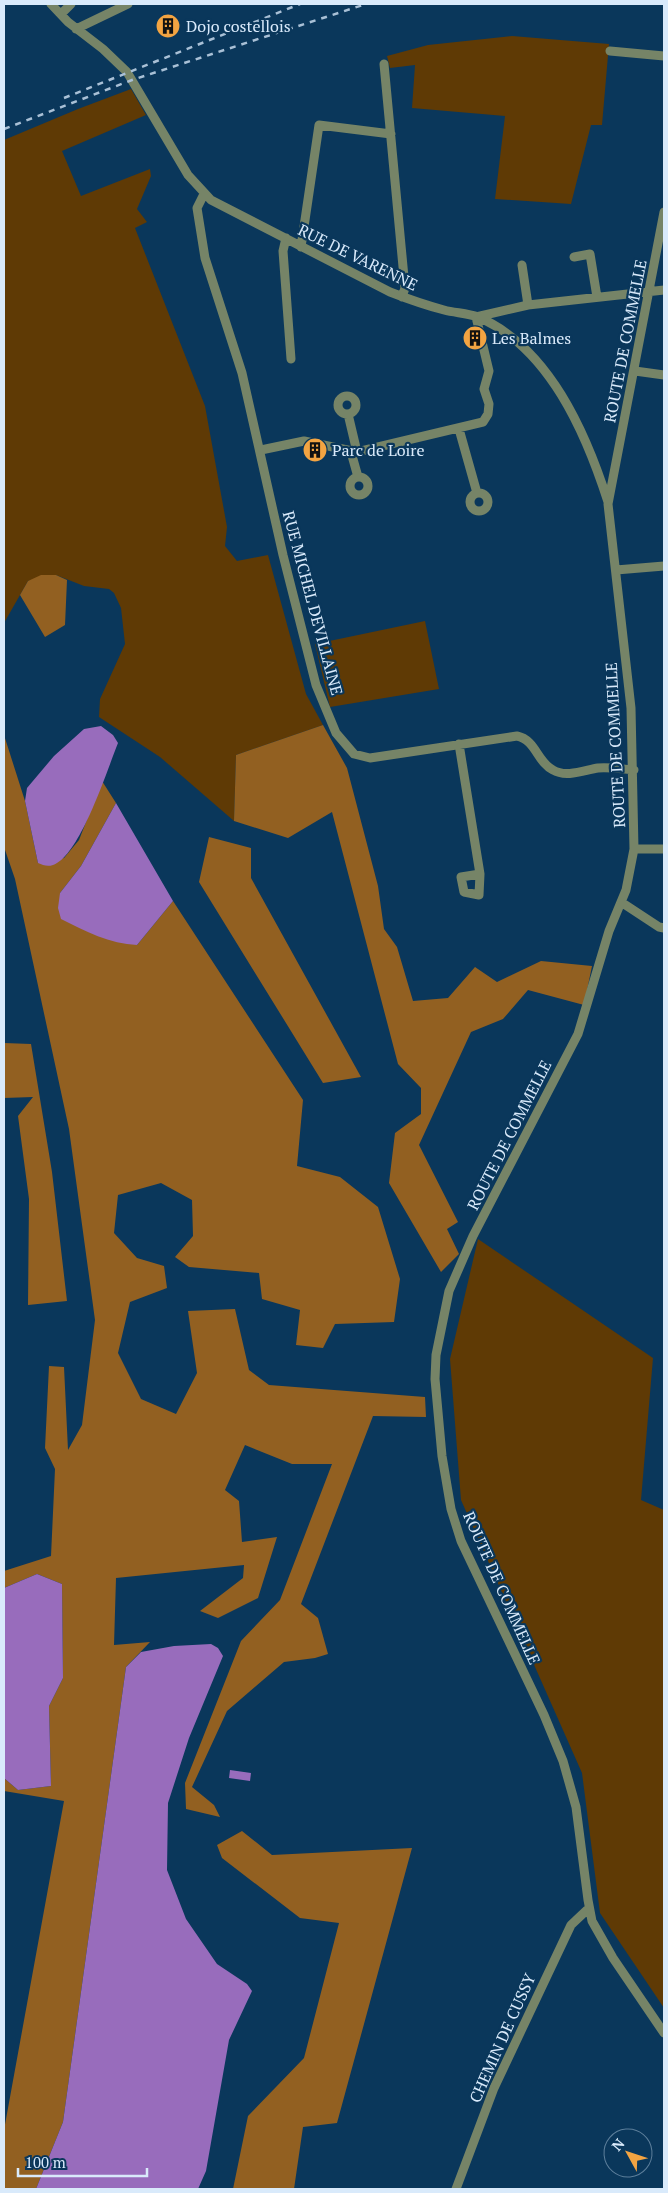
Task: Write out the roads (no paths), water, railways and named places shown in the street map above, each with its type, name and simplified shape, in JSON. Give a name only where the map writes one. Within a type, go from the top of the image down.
[{"type":"street","name":"RUE DE VARENNE","points":[[51,4],[76,29],[103,48],[127,72],[188,175],[204,194],[216,203],[402,297],[446,311],[476,317],[518,342],[545,370],[558,390],[585,440],[608,504]]},
{"type":"street","points":[[61,14],[71,4]]},
{"type":"street","points":[[76,29],[128,4]]},
{"type":"street","points":[[610,51],[664,56]]},
{"type":"street","points":[[384,64],[405,288],[402,297]]},
{"type":"street","points":[[302,247],[320,125],[391,134]]},
{"type":"street","name":"RUE MICHEL DEVILLAINE","points":[[204,194],[197,208],[205,258],[242,373],[261,450],[288,577],[316,686],[336,733],[354,754],[370,758],[516,736],[531,744],[546,765],[556,772],[583,773],[605,768],[634,770]]},
{"type":"street","name":"ROUTE DE COMMELLE","points":[[664,212],[608,504],[631,708],[634,770],[634,849],[626,890],[609,931],[578,1034],[473,1236],[456,1275],[442,1320],[436,1363],[436,1403],[446,1486],[461,1541],[564,1761],[576,1807],[592,1921],[606,1946],[664,2033]]},
{"type":"street","points":[[286,238],[283,251],[291,359]]},
{"type":"street","points":[[574,256],[590,254],[597,297]]},
{"type":"street","points":[[522,265],[528,305]]},
{"type":"street","points":[[261,450],[304,441],[354,452],[483,422],[488,414],[489,404],[484,388],[490,371],[476,317],[528,305],[650,290],[664,290]]},
{"type":"street","points":[[635,371],[664,375]]},
{"type":"street","points":[[348,414],[358,477]]},
{"type":"street","points":[[459,429],[477,493]]},
{"type":"street","points":[[616,570],[664,566]]},
{"type":"street","points":[[459,744],[480,874]]},
{"type":"street","points":[[634,849],[664,849]]},
{"type":"street","points":[[621,902],[659,927],[664,928]]},
{"type":"street","name":"CHEMIN DE CUSSY","points":[[456,2189],[494,2088],[562,1943],[571,1926],[589,1908]]},
{"type":"railway","points":[[64,98],[300,4]]},
{"type":"railway","points":[[4,129],[132,80],[366,4]]},
{"type":"place","name":"Dojo costellois","points":[[168,26]]},
{"type":"place","name":"Les Balmes","points":[[475,338]]},
{"type":"place","name":"Parc de Loire","points":[[315,450]]}]
